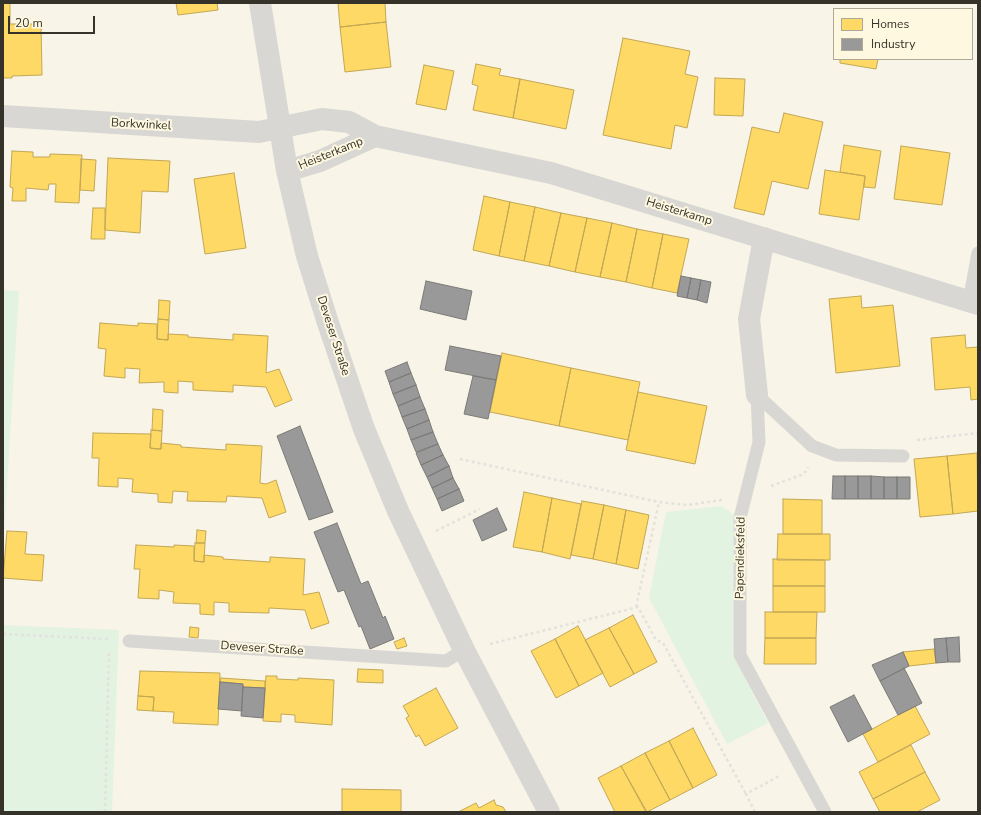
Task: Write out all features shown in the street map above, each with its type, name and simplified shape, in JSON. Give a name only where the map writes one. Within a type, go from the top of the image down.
[{"type":"street","name":"Deveser Straße","points":[[260,3],[287,171],[307,256],[364,429],[398,511],[464,650],[549,812]]},
{"type":"street","name":"Borkwinkel","points":[[3,116],[259,132],[279,127]]},
{"type":"street","name":"Heisterkamp","points":[[279,127],[322,119],[349,122],[375,136],[551,173],[973,302]]},
{"type":"street","name":"Heisterkamp","points":[[287,171],[320,161],[375,136]]},
{"type":"street","name":"Papendieksfeld","points":[[757,395],[749,319],[764,238]]},
{"type":"lane","points":[[973,302],[978,253]]},
{"type":"lane","points":[[757,395],[812,446],[820,450],[836,455],[903,456]]},
{"type":"lane","name":"Papendieksfeld","points":[[757,395],[758,442],[740,518],[740,655],[825,812]]},
{"type":"lane","name":"Deveser Straße","points":[[129,641],[446,661],[464,650]]},
{"type":"path","points":[[903,456],[912,440],[978,432]]},
{"type":"path","points":[[460,459],[659,502],[687,506],[746,496],[804,474],[820,450]]},
{"type":"path","points":[[636,607],[659,502]]},
{"type":"path","points":[[413,542],[480,509]]},
{"type":"path","points":[[464,650],[636,607]]},
{"type":"path","points":[[636,607],[638,607],[656,640],[663,643],[755,812]]},
{"type":"path","points":[[3,634],[109,639],[105,812]]},
{"type":"path","points":[[746,794],[799,765]]},
{"type":"green space","points":[[3,290],[19,291],[3,550]]},
{"type":"green space","points":[[722,506],[734,515],[733,655],[768,723],[727,744],[649,598],[666,512]]},
{"type":"green space","points":[[3,625],[119,630],[112,812],[3,812]]},
{"type":"building: Homes","points":[[3,3],[10,3],[10,24],[41,24],[42,75],[12,76],[12,78],[3,78]]},
{"type":"building: Homes","points":[[176,3],[217,3],[218,10],[178,15]]},
{"type":"building: Homes","points":[[338,3],[385,3],[386,22],[340,27]]},
{"type":"building: Homes","points":[[386,22],[391,67],[345,72],[340,27]]},
{"type":"building: Homes","points":[[623,38],[690,51],[685,74],[698,77],[687,128],[675,125],[671,149],[603,135]]},
{"type":"building: Homes","points":[[840,60],[878,60],[876,69],[840,63]]},
{"type":"building: Homes","points":[[476,64],[501,69],[499,75],[520,79],[513,118],[473,110],[478,86],[472,84]]},
{"type":"building: Homes","points":[[424,65],[454,71],[446,110],[416,104]]},
{"type":"building: Homes","points":[[715,78],[745,79],[743,116],[714,115]]},
{"type":"building: Homes","points":[[520,79],[574,90],[566,129],[513,118]]},
{"type":"building: Homes","points":[[784,113],[823,122],[808,189],[772,181],[764,215],[734,208],[752,127],[779,133]]},
{"type":"building: Homes","points":[[844,145],[881,151],[875,188],[864,187],[865,176],[840,172]]},
{"type":"building: Homes","points":[[901,146],[950,153],[942,205],[894,199]]},
{"type":"building: Homes","points":[[12,151],[33,152],[33,157],[50,157],[50,154],[82,155],[79,203],[55,202],[56,184],[49,184],[48,190],[26,188],[26,201],[12,201],[13,188],[10,187]]},
{"type":"building: Homes","points":[[108,158],[170,161],[168,192],[142,191],[140,233],[105,230]]},
{"type":"building: Homes","points":[[81,159],[96,160],[94,191],[80,190]]},
{"type":"building: Homes","points":[[825,170],[865,176],[859,220],[819,214]]},
{"type":"building: Homes","points":[[234,173],[246,248],[205,254],[194,179]]},
{"type":"building: Homes","points":[[484,196],[510,202],[499,256],[473,250]]},
{"type":"building: Homes","points":[[510,202],[535,207],[524,261],[499,256]]},
{"type":"building: Homes","points":[[535,207],[561,213],[549,266],[524,261]]},
{"type":"building: Homes","points":[[93,208],[105,208],[105,239],[91,239]]},
{"type":"building: Homes","points":[[561,213],[587,218],[575,272],[549,266]]},
{"type":"building: Homes","points":[[587,218],[612,223],[600,277],[575,272]]},
{"type":"building: Homes","points":[[612,223],[637,229],[626,282],[600,277]]},
{"type":"building: Homes","points":[[637,229],[663,234],[652,288],[626,282]]},
{"type":"building: Homes","points":[[663,234],[689,239],[677,293],[652,288]]},
{"type":"building: Homes","points":[[861,296],[862,308],[893,305],[900,366],[836,373],[829,299]]},
{"type":"building: Homes","points":[[159,300],[170,301],[169,320],[158,319]]},
{"type":"building: Homes","points":[[158,319],[169,320],[168,340],[157,339]]},
{"type":"building: Homes","points":[[100,323],[138,326],[138,323],[157,324],[157,339],[168,340],[168,334],[233,340],[233,334],[268,336],[266,373],[279,369],[292,400],[275,407],[266,387],[233,385],[233,392],[193,390],[193,382],[178,381],[178,393],[164,392],[164,382],[139,383],[140,369],[125,368],[125,378],[104,376],[106,349],[98,348]]},
{"type":"building: Homes","points":[[965,335],[966,348],[978,347],[978,399],[971,400],[970,387],[935,390],[931,338]]},
{"type":"building: Homes","points":[[502,353],[571,368],[559,426],[490,412]]},
{"type":"building: Homes","points":[[571,368],[640,382],[628,440],[559,426]]},
{"type":"building: Homes","points":[[638,392],[707,406],[695,464],[626,450]]},
{"type":"building: Homes","points":[[153,409],[163,410],[162,431],[152,430]]},
{"type":"building: Homes","points":[[151,430],[162,431],[161,449],[150,448]]},
{"type":"building: Homes","points":[[93,433],[151,434],[150,448],[156,449],[161,449],[161,443],[181,445],[181,447],[226,450],[226,444],[262,446],[260,483],[266,484],[276,480],[286,512],[269,518],[262,498],[227,496],[226,502],[187,501],[188,492],[173,491],[172,503],[158,502],[158,494],[132,492],[133,479],[118,478],[118,487],[98,486],[99,458],[92,458]]},
{"type":"building: Homes","points":[[977,453],[978,511],[953,514],[947,456]]},
{"type":"building: Homes","points":[[947,456],[953,514],[920,517],[914,459]]},
{"type":"building: Homes","points":[[524,492],[552,498],[542,552],[513,547]]},
{"type":"building: Homes","points":[[552,498],[581,504],[570,559],[542,552]]},
{"type":"building: Homes","points":[[783,499],[822,500],[822,534],[783,534]]},
{"type":"building: Homes","points":[[582,501],[604,505],[593,559],[571,555]]},
{"type":"building: Homes","points":[[604,505],[626,510],[616,564],[593,559]]},
{"type":"building: Homes","points":[[626,510],[649,515],[638,569],[616,564]]},
{"type":"building: Homes","points":[[197,530],[206,531],[205,543],[196,543]]},
{"type":"building: Homes","points":[[7,531],[27,532],[25,554],[44,555],[42,581],[3,578]]},
{"type":"building: Homes","points":[[778,534],[830,534],[830,560],[777,560]]},
{"type":"building: Homes","points":[[195,543],[205,543],[204,562],[194,561]]},
{"type":"building: Homes","points":[[136,545],[174,547],[174,545],[194,546],[194,561],[204,562],[204,555],[223,557],[223,559],[270,562],[270,557],[305,559],[303,595],[319,592],[329,623],[311,629],[305,610],[269,608],[269,613],[229,612],[229,603],[214,602],[214,615],[200,614],[200,604],[173,603],[174,592],[159,590],[159,599],[138,598],[140,569],[134,569]]},
{"type":"building: Homes","points":[[773,559],[825,560],[825,586],[773,586]]},
{"type":"building: Homes","points":[[773,586],[825,586],[825,612],[773,612]]},
{"type":"building: Homes","points":[[765,612],[817,612],[816,638],[765,638]]},
{"type":"building: Homes","points":[[633,615],[657,662],[634,674],[609,628]]},
{"type":"building: Homes","points":[[578,626],[603,673],[579,686],[555,639]]},
{"type":"building: Homes","points":[[190,627],[199,628],[198,638],[189,637]]},
{"type":"building: Homes","points":[[609,628],[634,674],[610,687],[585,640]]},
{"type":"building: Homes","points":[[404,638],[407,646],[397,649],[394,642]]},
{"type":"building: Homes","points":[[765,638],[816,638],[816,664],[764,664]]},
{"type":"building: Homes","points":[[555,639],[579,686],[556,698],[531,651]]},
{"type":"building: Homes","points":[[934,649],[936,663],[909,666],[903,652]]},
{"type":"building: Homes","points":[[358,669],[383,670],[383,683],[357,682]]},
{"type":"building: Homes","points":[[140,671],[220,673],[218,725],[173,723],[174,712],[153,711],[154,697],[138,696]]},
{"type":"building: Homes","points":[[266,676],[277,676],[277,679],[298,680],[298,678],[334,680],[332,725],[295,722],[295,715],[281,714],[281,722],[263,721]]},
{"type":"building: Homes","points":[[221,678],[265,681],[265,688],[243,687],[243,684],[220,682]]},
{"type":"building: Homes","points":[[436,688],[458,728],[425,746],[419,735],[416,737],[406,718],[409,716],[403,706]]},
{"type":"building: Homes","points":[[138,696],[154,697],[153,711],[137,710]]},
{"type":"building: Homes","points":[[915,706],[930,734],[878,762],[863,734]]},
{"type":"building: Homes","points":[[693,728],[717,775],[693,788],[669,741]]},
{"type":"building: Homes","points":[[669,741],[693,788],[670,800],[645,753]]},
{"type":"building: Homes","points":[[911,745],[925,772],[873,799],[859,772]]},
{"type":"building: Homes","points":[[645,753],[670,800],[647,812],[621,766]]},
{"type":"building: Homes","points":[[621,766],[646,812],[615,812],[598,778]]},
{"type":"building: Homes","points":[[925,772],[940,800],[917,812],[880,812],[873,799]]},
{"type":"building: Homes","points":[[342,789],[401,790],[401,812],[342,812]]},
{"type":"building: Homes","points":[[494,800],[496,805],[503,807],[506,812],[458,812],[476,803],[479,808]]},
{"type":"building: Industry","points":[[681,276],[691,278],[687,298],[677,296]]},
{"type":"building: Industry","points":[[691,278],[701,280],[697,300],[687,298]]},
{"type":"building: Industry","points":[[701,280],[711,282],[707,303],[697,300]]},
{"type":"building: Industry","points":[[426,281],[472,291],[466,320],[420,309]]},
{"type":"building: Industry","points":[[450,346],[501,356],[496,380],[445,370]]},
{"type":"building: Industry","points":[[407,362],[411,373],[389,382],[385,371]]},
{"type":"building: Industry","points":[[411,373],[416,385],[393,394],[389,382]]},
{"type":"building: Industry","points":[[473,376],[496,380],[488,419],[464,414]]},
{"type":"building: Industry","points":[[416,385],[420,397],[398,406],[393,394]]},
{"type":"building: Industry","points":[[420,397],[425,409],[402,417],[398,406]]},
{"type":"building: Industry","points":[[425,409],[429,420],[407,429],[402,417]]},
{"type":"building: Industry","points":[[429,420],[433,432],[411,440],[407,429]]},
{"type":"building: Industry","points":[[300,426],[333,512],[309,520],[277,436]]},
{"type":"building: Industry","points":[[433,432],[438,444],[416,452],[411,440]]},
{"type":"building: Industry","points":[[438,444],[443,455],[421,465],[416,453]]},
{"type":"building: Industry","points":[[443,455],[449,466],[427,477],[421,465]]},
{"type":"building: Industry","points":[[449,466],[453,478],[432,488],[427,477]]},
{"type":"building: Industry","points":[[833,476],[845,476],[845,499],[832,499]]},
{"type":"building: Industry","points":[[845,476],[858,476],[858,499],[845,499]]},
{"type":"building: Industry","points":[[858,476],[871,476],[871,499],[858,499]]},
{"type":"building: Industry","points":[[871,476],[884,477],[884,499],[871,499]]},
{"type":"building: Industry","points":[[884,477],[897,477],[897,499],[884,499]]},
{"type":"building: Industry","points":[[897,477],[910,477],[910,499],[897,499]]},
{"type":"building: Industry","points":[[453,478],[459,489],[437,499],[432,488]]},
{"type":"building: Industry","points":[[459,489],[464,501],[442,511],[437,499]]},
{"type":"building: Industry","points":[[497,508],[507,530],[482,541],[473,520]]},
{"type":"building: Industry","points":[[337,523],[361,584],[368,581],[383,618],[385,616],[394,639],[370,649],[344,590],[338,592],[314,532]]},
{"type":"building: Industry","points":[[959,637],[960,662],[948,662],[946,638]]},
{"type":"building: Industry","points":[[946,638],[948,662],[936,663],[934,639]]},
{"type":"building: Industry","points":[[903,652],[909,666],[880,681],[872,665]]},
{"type":"building: Industry","points":[[904,668],[922,703],[898,715],[880,681]]},
{"type":"building: Industry","points":[[220,682],[243,684],[242,711],[218,709]]},
{"type":"building: Industry","points":[[243,687],[265,688],[263,718],[241,716]]},
{"type":"building: Industry","points":[[854,695],[872,729],[848,742],[830,707]]}]
